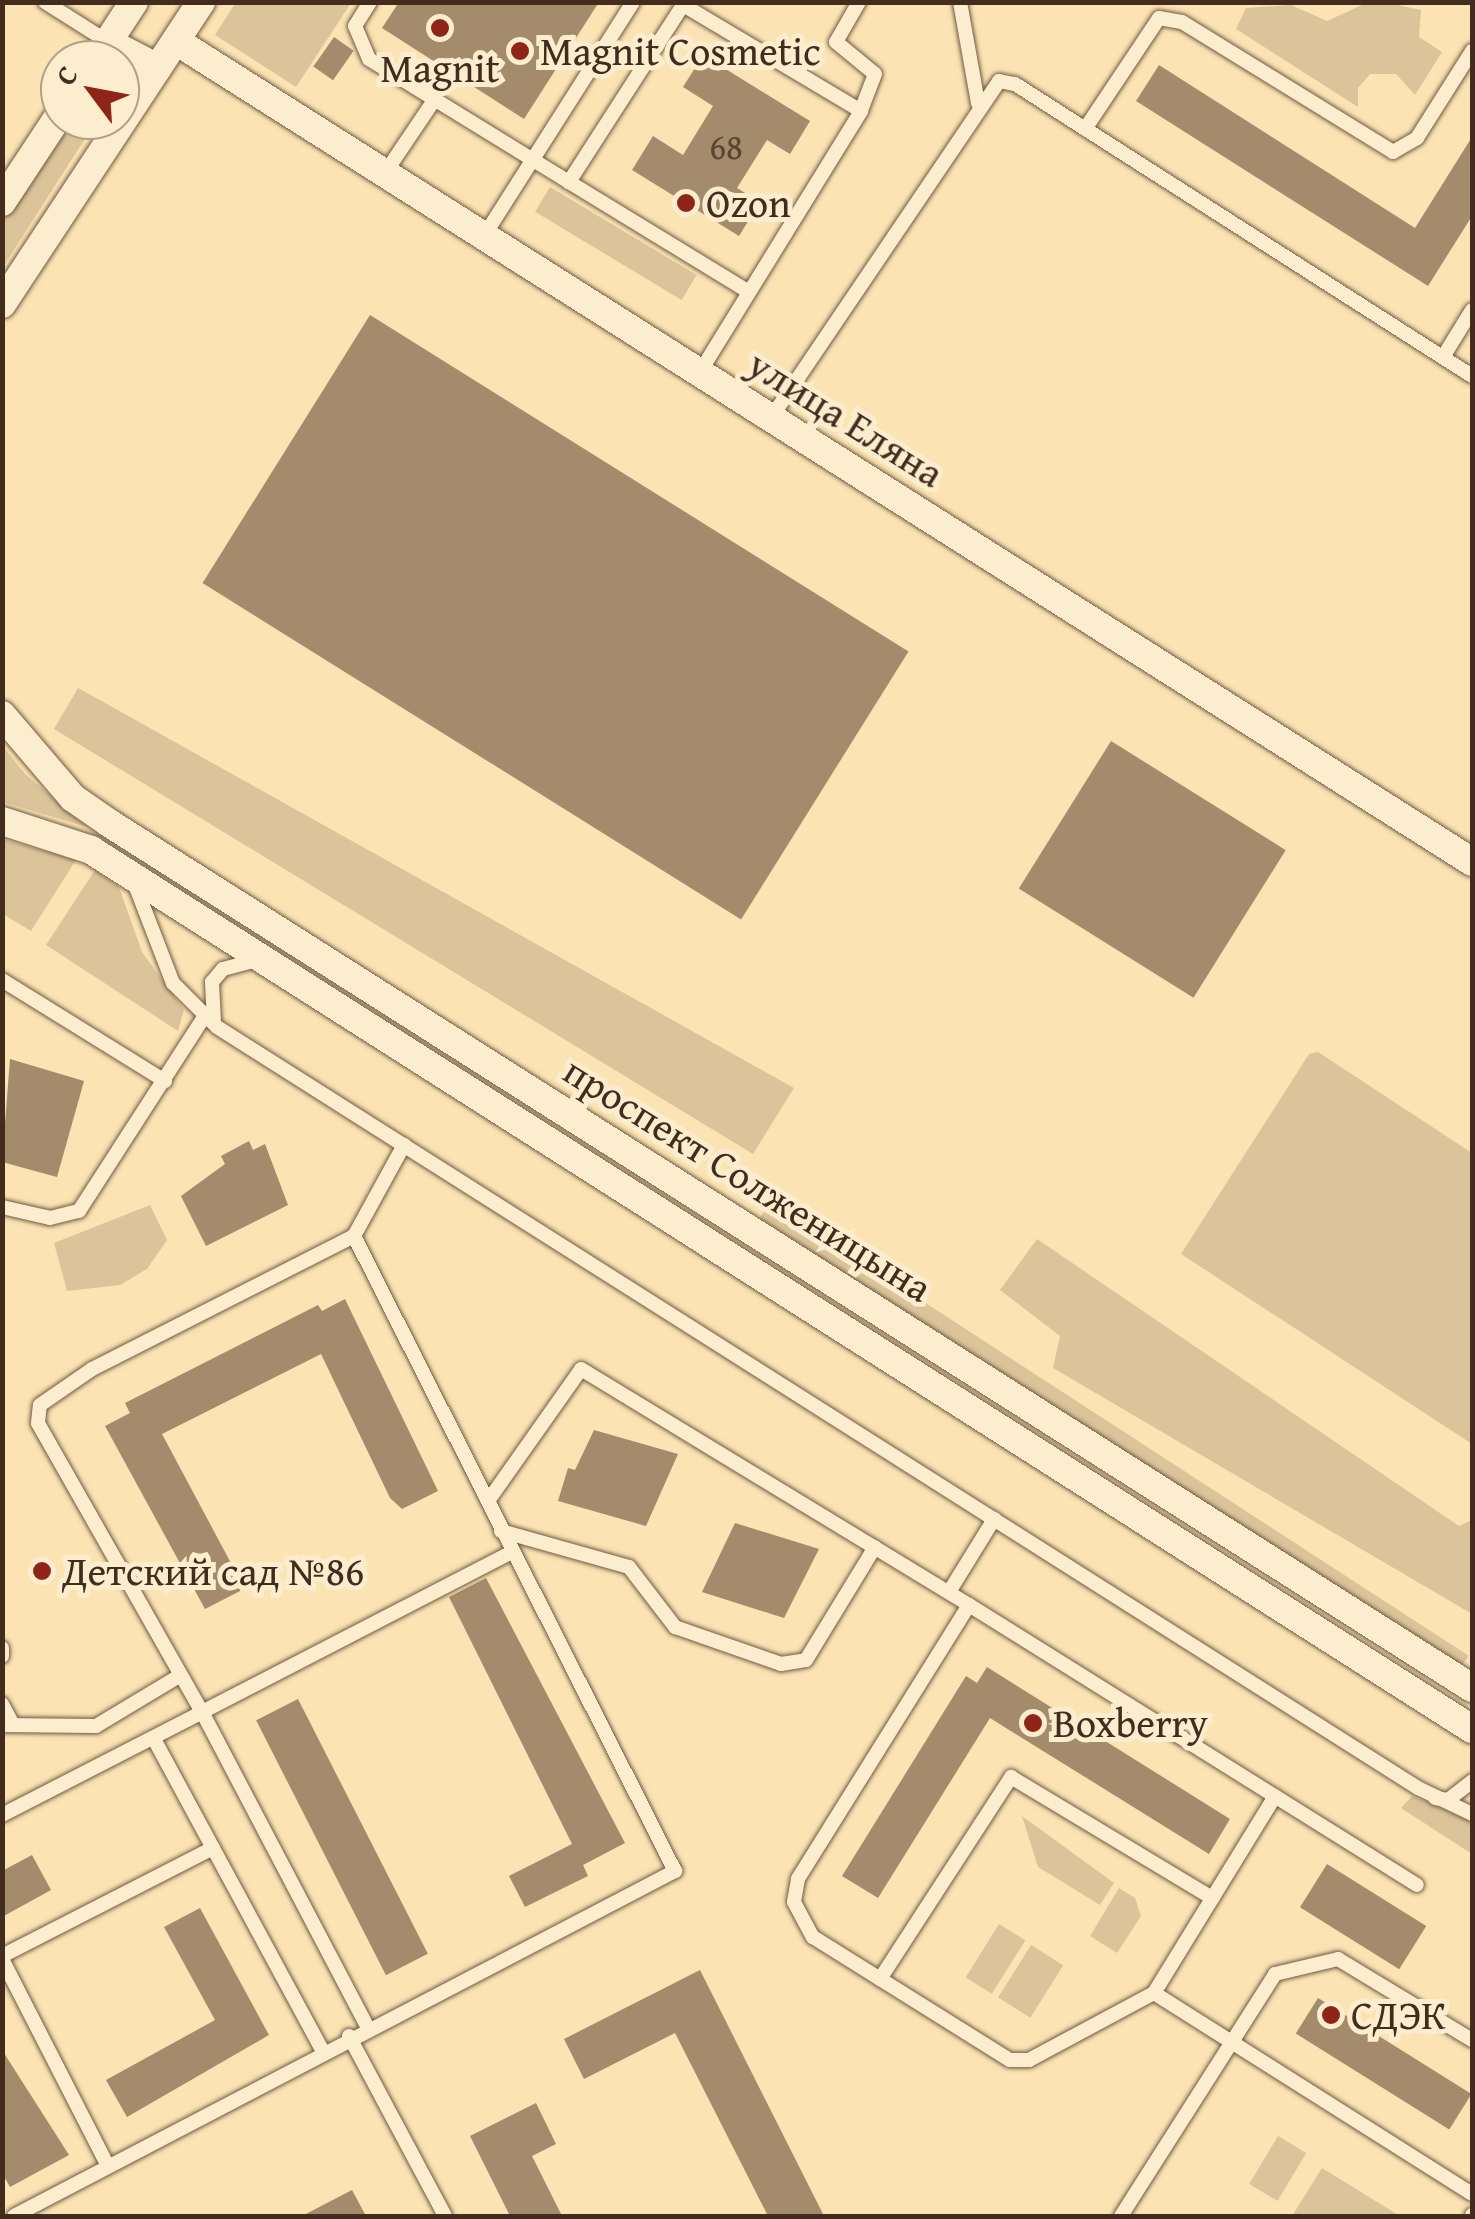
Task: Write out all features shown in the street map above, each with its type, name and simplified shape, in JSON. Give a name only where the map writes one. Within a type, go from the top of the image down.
[{"type":"street","points":[[109,40],[134,2]]},
{"type":"street","points":[[2,304],[201,2]]},
{"type":"street","name":"улица Еляна","points":[[176,40],[1472,862]]},
{"type":"street","points":[[140,63],[158,68]]},
{"type":"street","points":[[2,202],[43,140]]},
{"type":"street","name":"проспект Солженицына","points":[[2,714],[61,786],[109,823],[1472,1688]]},
{"type":"street","name":"проспект Солженицына","points":[[2,821],[49,830],[132,876],[1471,1730]]},
{"type":"lane","points":[[45,2],[89,40]]},
{"type":"lane","points":[[370,2],[355,26],[369,59],[748,292]]},
{"type":"lane","points":[[484,236],[632,2]]},
{"type":"lane","points":[[700,372],[860,111],[875,74],[836,42],[859,2]]},
{"type":"lane","points":[[960,2],[978,103]]},
{"type":"lane","points":[[570,182],[683,5],[860,111]]},
{"type":"lane","points":[[1085,129],[1159,18],[1182,22],[1393,152],[1417,138],[1472,51]]},
{"type":"lane","points":[[771,418],[978,103],[992,84],[1007,81],[1472,376]]},
{"type":"lane","points":[[385,173],[434,99]]},
{"type":"lane","points":[[1443,357],[1472,310]]},
{"type":"lane","points":[[132,876],[154,949],[211,1022],[1435,1798],[1472,1814]]},
{"type":"lane","points":[[211,1022],[208,1012],[212,982],[240,960],[263,960]]},
{"type":"lane","points":[[2,980],[165,1081]]},
{"type":"lane","points":[[2,1207],[50,1218],[79,1211],[165,1081],[211,1022]]},
{"type":"lane","points":[[366,2026],[202,1712],[38,1423],[40,1405],[92,1369],[354,1236],[404,1146]]},
{"type":"lane","points":[[14,2216],[366,2026],[675,1871],[510,1553],[488,1501],[354,1236]]},
{"type":"lane","points":[[488,1501],[582,1369],[1418,1885]]},
{"type":"lane","points":[[949,1592],[994,1520]]},
{"type":"lane","points":[[501,1531],[629,1567],[675,1627],[781,1664],[806,1660],[875,1547]]},
{"type":"lane","points":[[2,1816],[510,1553]]},
{"type":"lane","points":[[968,1605],[793,1890],[804,1930],[880,1979],[1018,2062],[1154,1993],[1276,1796]]},
{"type":"lane","points":[[2,1648],[2,1656]]},
{"type":"lane","points":[[2,1704],[7,1723],[96,1726],[181,1675]]},
{"type":"lane","points":[[154,1739],[323,2051]]},
{"type":"lane","points":[[880,1979],[1011,1777],[1212,1898]]},
{"type":"lane","points":[[1435,1798],[1448,1800],[1472,1781]]},
{"type":"lane","points":[[108,2166],[2,1957],[213,1848]]},
{"type":"lane","points":[[1121,2216],[1275,1974],[1338,1959],[1472,2040]]},
{"type":"lane","points":[[1154,1993],[1472,2194]]},
{"type":"lane","points":[[350,2036],[445,2216]]},
{"type":"shaded area","points":[[236,2],[351,3],[296,87],[215,35]]},
{"type":"shaded area","points":[[1393,4],[1421,10],[1419,37],[1442,52],[1415,95],[1396,74],[1370,74],[1358,88],[1358,107],[1236,29],[1246,8],[1291,5],[1327,21],[1362,5]]},
{"type":"shaded area","points":[[54,140],[84,140],[3,267],[3,221]]},
{"type":"shaded area","points":[[550,187],[697,275],[682,300],[535,212]]},
{"type":"shaded area","points":[[78,688],[794,1088],[753,1154],[54,729]]},
{"type":"shaded area","points":[[2,745],[25,774],[87,827],[3,802]]},
{"type":"shaded area","points":[[2,839],[76,860],[31,931],[3,914]]},
{"type":"shaded area","points":[[95,870],[119,887],[142,952],[184,1010],[178,1031],[46,945]]},
{"type":"shaded area","points":[[1318,1052],[1472,1153],[1472,1444],[1181,1254],[1309,1054]]},
{"type":"shaded area","points":[[770,1202],[1469,1656],[1458,1672],[760,1218]]},
{"type":"shaded area","points":[[150,1205],[167,1240],[147,1269],[120,1285],[67,1291],[54,1243]]},
{"type":"shaded area","points":[[1037,1239],[1459,1526],[1472,1520],[1472,1614],[1053,1368],[1060,1336],[1000,1290]]},
{"type":"shaded area","points":[[1412,1796],[1472,1821],[1472,1854],[1401,1808]]},
{"type":"shaded area","points":[[1022,1816],[1114,1883],[1100,1905],[1038,1867]]},
{"type":"shaded area","points":[[1119,1888],[1135,1898],[1141,1916],[1117,1953],[1090,1936]]},
{"type":"shaded area","points":[[999,1924],[1025,1940],[992,1994],[966,1977]]},
{"type":"shaded area","points":[[1031,1945],[1063,1965],[1030,2018],[998,1998]]},
{"type":"shaded area","points":[[1278,2136],[1306,2153],[1277,2201],[1249,2184]]},
{"type":"shaded area","points":[[1322,2168],[1400,2216],[1292,2216]]},
{"type":"building","points":[[399,2],[599,2],[524,119],[382,28]]},
{"type":"building","points":[[334,37],[354,51],[333,80],[313,66]]},
{"type":"building","points":[[703,55],[810,121],[790,154],[767,140],[737,188],[760,202],[739,236],[632,170],[653,136],[683,155],[713,106],[683,87]]},
{"type":"building","points":[[1159,65],[1415,228],[1472,137],[1472,216],[1428,286],[1136,101]]},
{"type":"building","points":[[370,315],[909,651],[741,919],[203,583]]},
{"type":"building","points":[[1111,741],[1286,850],[1193,998],[1019,889]]},
{"type":"building","points":[[10,1059],[84,1081],[57,1177],[2,1162]]},
{"type":"building","points":[[249,1141],[253,1150],[265,1144],[288,1205],[206,1246],[181,1196],[225,1164],[221,1156]]},
{"type":"building","points":[[345,1299],[438,1491],[402,1509],[390,1498],[321,1354],[162,1434],[240,1580],[240,1591],[205,1609],[105,1426],[130,1413],[125,1403],[318,1305],[322,1311]]},
{"type":"building","points":[[594,1430],[678,1454],[646,1526],[558,1501],[568,1468],[575,1470]]},
{"type":"building","points":[[735,1523],[819,1549],[784,1618],[702,1592]]},
{"type":"building","points":[[486,1578],[625,1843],[583,1865],[588,1876],[525,1907],[509,1876],[572,1844],[449,1597]]},
{"type":"building","points":[[987,1667],[1230,1819],[1209,1854],[990,1718],[878,1898],[842,1876],[966,1676],[977,1683]]},
{"type":"building","points":[[298,1699],[428,1954],[386,1975],[256,1720]]},
{"type":"building","points":[[32,1855],[51,1890],[2,1917],[2,1871]]},
{"type":"building","points":[[1327,1864],[1426,1926],[1399,1969],[1300,1907]]},
{"type":"building","points":[[200,1908],[269,2035],[127,2117],[106,2080],[215,2020],[164,1927]]},
{"type":"building","points":[[700,1970],[824,2216],[768,2216],[675,2033],[584,2079],[564,2039]]},
{"type":"building","points":[[1318,1998],[1471,2094],[1449,2130],[1296,2034]]},
{"type":"building","points":[[2,2050],[69,2155],[10,2187],[2,2173]]},
{"type":"building","points":[[536,2103],[556,2144],[532,2156],[562,2216],[510,2216],[470,2136]]},
{"type":"building","points":[[352,2190],[366,2216],[302,2216]]},
{"type":"place","name":"Magnit","points":[[440,28]]},
{"type":"place","name":"Magnit Cosmetic","points":[[520,51]]},
{"type":"place","name":"Ozon","points":[[686,203]]},
{"type":"place","name":"Детский сад №86","points":[[42,1571]]},
{"type":"place","name":"Boxberry","points":[[1033,1723]]},
{"type":"place","name":"СДЭК","points":[[1331,2015]]}]
